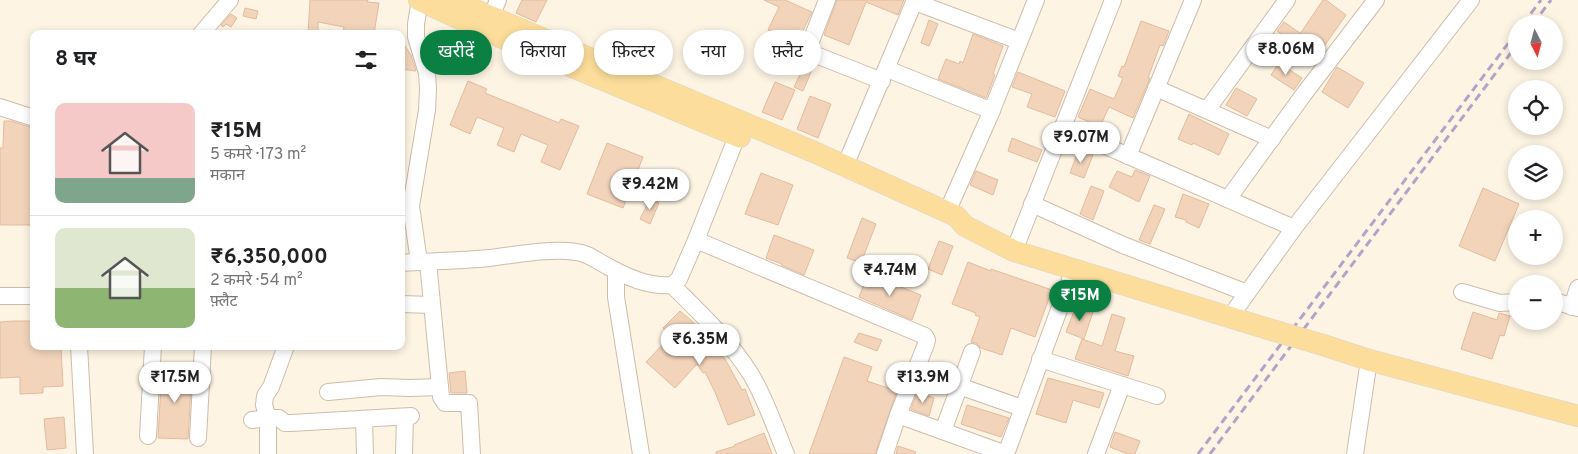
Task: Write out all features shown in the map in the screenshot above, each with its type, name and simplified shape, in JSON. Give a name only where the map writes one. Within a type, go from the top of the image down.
[{"type":"main road","points":[[419,0],[486,30],[740,129],[845,166],[956,216],[964,226],[1014,251],[1369,360],[1578,416]]},
{"type":"main road","points":[[451,0],[495,8],[840,178],[950,227],[964,226]]},
{"type":"street","points":[[204,30],[230,0]]},
{"type":"street","points":[[419,0],[416,37],[426,73],[427,103],[406,205],[423,262],[432,305],[441,392],[445,403],[469,403],[472,454]]},
{"type":"street","points":[[826,0],[811,42],[810,48],[816,55],[884,75],[992,111]]},
{"type":"street","points":[[948,212],[992,111],[1036,0]]},
{"type":"street","points":[[1014,251],[1113,0]]},
{"type":"street","points":[[1128,156],[1192,0]]},
{"type":"street","points":[[1207,110],[1288,0]]},
{"type":"street","points":[[1228,199],[1376,0]]},
{"type":"street","points":[[1230,317],[1294,228],[1471,0]]},
{"type":"street","points":[[845,166],[915,1],[1019,42]]},
{"type":"street","points":[[1156,88],[1272,139]]},
{"type":"street","points":[[0,107],[30,117]]},
{"type":"street","points":[[1062,127],[1294,228]]},
{"type":"street","points":[[405,263],[573,251],[590,256],[616,271],[652,285],[672,285],[679,279],[696,240],[740,129]]},
{"type":"street","points":[[1032,204],[1123,245],[1247,293]]},
{"type":"street","points":[[696,240],[925,336],[926,344],[885,454]]},
{"type":"street","points":[[898,415],[1006,454],[1074,269]]},
{"type":"street","points":[[616,271],[616,297],[641,454]]},
{"type":"street","points":[[672,285],[729,343],[751,375],[786,454]]},
{"type":"street","points":[[1563,304],[1575,308],[1578,288]]},
{"type":"street","points":[[1462,292],[1500,304],[1508,303]]},
{"type":"street","points":[[0,296],[30,296]]},
{"type":"street","points":[[405,304],[432,305]]},
{"type":"street","points":[[79,350],[85,454]]},
{"type":"street","points":[[148,436],[153,350]]},
{"type":"street","points":[[198,438],[202,350]]},
{"type":"street","points":[[268,454],[260,419],[265,396],[271,387],[285,350]]},
{"type":"street","points":[[943,431],[972,352]]},
{"type":"street","points":[[1040,359],[1157,396]]},
{"type":"street","points":[[1355,454],[1369,360]]},
{"type":"street","points":[[1096,454],[1122,385]]},
{"type":"street","points":[[959,386],[1022,408]]},
{"type":"street","points":[[328,392],[381,387],[441,392]]},
{"type":"street","points":[[260,419],[279,418],[285,423],[292,423],[408,416],[404,454]]},
{"type":"street","points":[[364,419],[364,454]]},
{"type":"building","points":[[310,0],[368,0],[367,2],[379,3],[375,30],[344,30],[344,27],[318,22],[318,30],[308,30]]},
{"type":"building","points":[[522,0],[547,0],[536,22],[516,13]]},
{"type":"building","points":[[764,0],[785,0],[812,12],[803,30],[768,30],[779,7]]},
{"type":"building","points":[[837,0],[904,0],[898,15],[866,2],[849,45],[824,35]]},
{"type":"building","points":[[1323,0],[1326,0],[1346,15],[1320,52],[1298,37]]},
{"type":"building","points":[[245,8],[258,11],[256,19],[243,16]]},
{"type":"building","points":[[231,14],[237,18],[231,27],[226,24],[223,27],[221,25]]},
{"type":"building","points":[[929,20],[938,24],[929,46],[921,43]]},
{"type":"building","points":[[1141,21],[1169,31],[1163,46],[1160,45],[1148,78],[1150,78],[1133,118],[1109,107],[1100,127],[1078,117],[1090,89],[1114,99],[1123,78],[1118,76],[1122,66],[1124,67]]},
{"type":"building","points":[[1284,22],[1300,33],[1293,42],[1277,31]]},
{"type":"building","points":[[973,34],[1003,46],[986,98],[938,79],[946,59],[959,64],[960,61],[963,63]]},
{"type":"building","points":[[405,46],[411,55],[416,71],[405,70]]},
{"type":"building","points":[[1279,63],[1302,78],[1294,90],[1271,75]]},
{"type":"building","points":[[1337,67],[1364,83],[1348,108],[1322,92]]},
{"type":"building","points":[[1018,72],[1065,91],[1055,117],[1027,107],[1032,94],[1012,87]]},
{"type":"building","points":[[800,75],[810,75],[803,91],[794,87]]},
{"type":"building","points":[[468,81],[487,89],[485,93],[559,123],[561,119],[579,126],[560,170],[541,162],[548,145],[521,134],[514,152],[497,145],[504,128],[477,117],[470,134],[450,125]]},
{"type":"building","points":[[775,82],[795,90],[782,120],[762,112]]},
{"type":"building","points":[[1236,88],[1257,99],[1247,116],[1226,105]]},
{"type":"building","points":[[810,96],[831,104],[818,138],[797,129]]},
{"type":"building","points":[[1189,114],[1229,134],[1219,155],[1193,143],[1192,145],[1178,139]]},
{"type":"building","points":[[4,121],[11,121],[30,127],[30,225],[0,225],[0,148],[3,148]]},
{"type":"building","points":[[1012,138],[1042,150],[1037,162],[1008,151]]},
{"type":"building","points":[[607,143],[643,157],[623,208],[587,194]]},
{"type":"building","points":[[1079,149],[1093,155],[1084,178],[1070,173]]},
{"type":"building","points":[[1135,170],[1150,176],[1139,202],[1109,187],[1117,171],[1132,177]]},
{"type":"building","points":[[976,171],[998,180],[993,195],[970,185]]},
{"type":"building","points":[[761,173],[793,185],[778,225],[745,214]]},
{"type":"building","points":[[1091,186],[1104,191],[1093,220],[1080,214]]},
{"type":"building","points":[[1483,188],[1519,204],[1516,210],[1508,210],[1508,230],[1495,261],[1459,246]]},
{"type":"building","points":[[1183,194],[1209,204],[1199,228],[1186,222],[1186,220],[1175,217]]},
{"type":"building","points":[[650,199],[659,203],[650,224],[640,219]]},
{"type":"building","points":[[1154,205],[1165,209],[1150,244],[1139,240]]},
{"type":"building","points":[[862,218],[876,224],[861,263],[847,258]]},
{"type":"building","points":[[774,235],[814,250],[804,275],[766,258]]},
{"type":"building","points":[[939,241],[953,246],[942,275],[928,269]]},
{"type":"building","points":[[968,262],[1052,290],[1035,337],[1011,328],[1002,355],[981,348],[976,343],[971,342],[980,317],[975,315],[976,313],[952,304]]},
{"type":"building","points":[[868,274],[921,295],[912,320],[859,297]]},
{"type":"building","points":[[1076,306],[1093,312],[1084,339],[1066,332]]},
{"type":"building","points":[[680,311],[693,322],[725,359],[742,390],[745,389],[755,415],[728,425],[705,372],[703,373],[697,364],[675,388],[646,362],[671,336],[663,328]]},
{"type":"building","points":[[1473,312],[1497,320],[1499,313],[1508,315],[1504,336],[1500,335],[1492,359],[1461,349]]},
{"type":"building","points":[[1112,314],[1125,318],[1115,351],[1134,356],[1128,376],[1075,359],[1082,339],[1102,346]]},
{"type":"building","points":[[30,321],[30,350],[61,350],[63,386],[43,387],[43,393],[20,394],[20,377],[0,378],[0,322]]},
{"type":"building","points":[[859,333],[882,340],[877,351],[854,342]]},
{"type":"building","points":[[844,357],[872,367],[867,381],[897,391],[875,454],[809,454]]},
{"type":"building","points":[[162,368],[192,369],[188,439],[158,438]]},
{"type":"building","points":[[465,371],[467,393],[451,393],[449,373]]},
{"type":"building","points":[[1048,378],[1104,393],[1099,408],[1073,400],[1066,423],[1036,414]]},
{"type":"building","points":[[917,393],[934,398],[929,416],[911,409]]},
{"type":"building","points":[[967,405],[1009,418],[1001,437],[961,424]]},
{"type":"building","points":[[64,417],[66,448],[47,450],[44,419]]},
{"type":"building","points":[[1115,432],[1140,441],[1135,454],[1128,454],[1110,447]]},
{"type":"building","points":[[764,433],[772,454],[716,454],[716,452]]},
{"type":"building","points":[[898,446],[916,452],[915,454],[896,454]]},
{"type":"railway","points":[[1530,15],[1541,0]]},
{"type":"railway","points":[[1540,15],[1551,0]]},
{"type":"railway","points":[[1198,454],[1508,44]]},
{"type":"railway","points":[[1210,454],[1508,57]]}]
